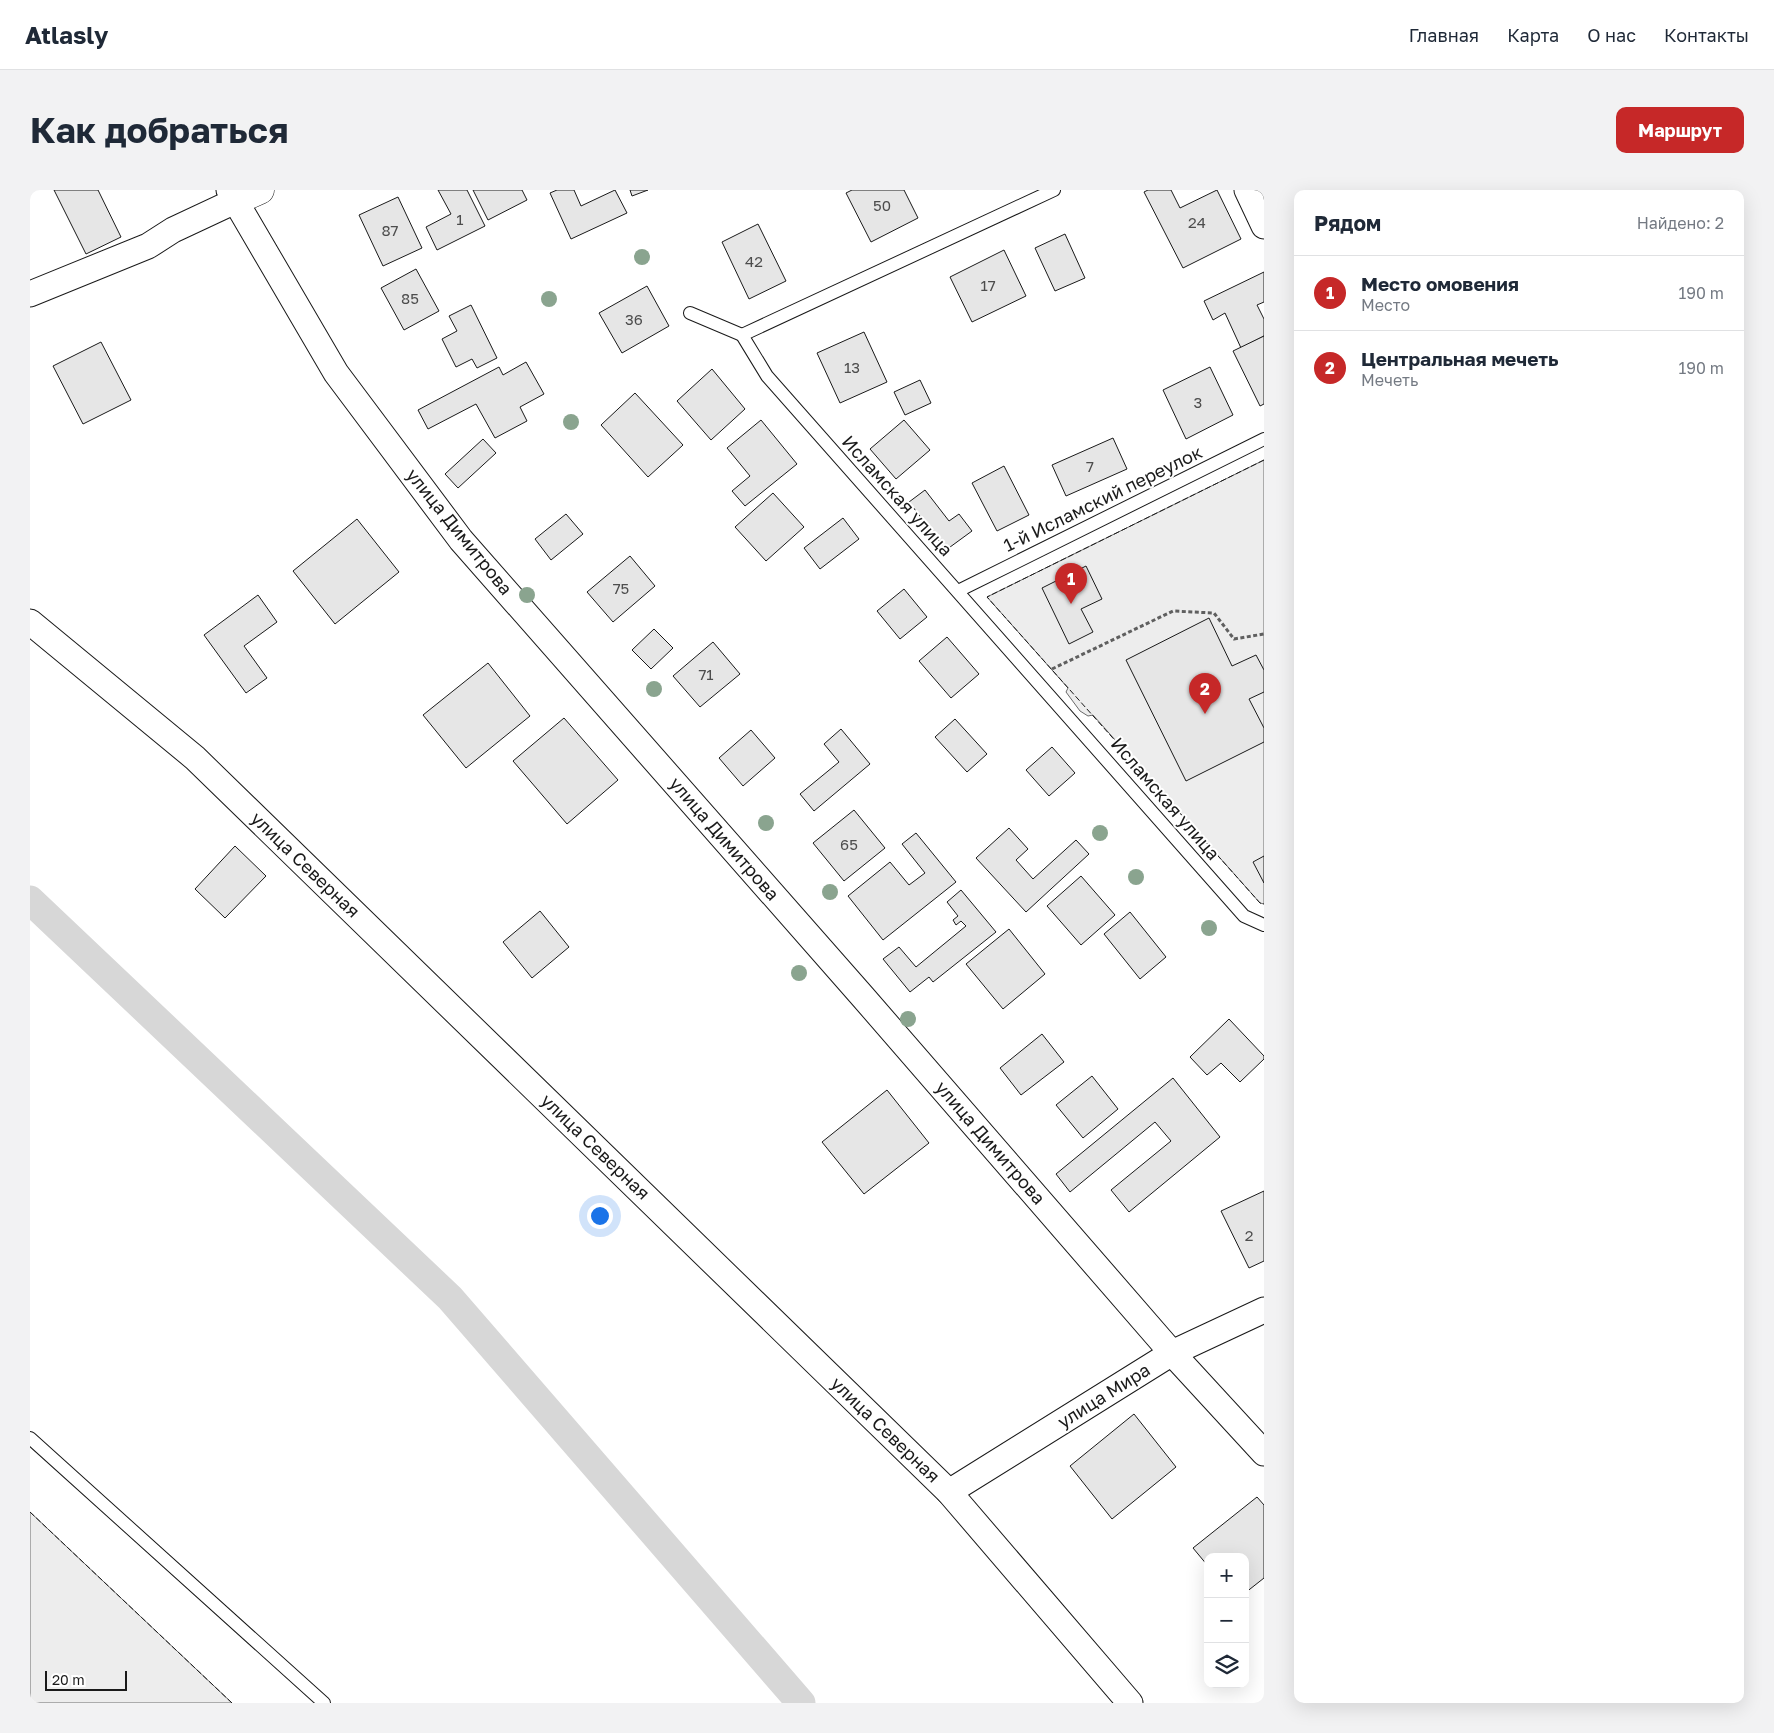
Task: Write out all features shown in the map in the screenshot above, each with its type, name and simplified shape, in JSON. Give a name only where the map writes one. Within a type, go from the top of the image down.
[{"type":"street","points":[[30,294],[148,246],[232,196],[260,190]]},
{"type":"street","points":[[1247,190],[1264,226]]},
{"type":"street","name":"улица Димитрова","points":[[232,196],[336,373],[461,540],[864,997],[1172,1354],[1264,1453]]},
{"type":"street","name":"улица Северная","points":[[30,622],[195,758],[949,1492],[1130,1703]]},
{"type":"street","name":"улица Мира","points":[[949,1492],[1172,1354],[1264,1310]]},
{"type":"lane","points":[[690,313],[742,335],[1054,190]]},
{"type":"lane","name":"Исламская улица","points":[[742,335],[767,376],[1244,916],[1264,925]]},
{"type":"lane","name":"1-й Исламский переулок","points":[[958,591],[1264,439]]},
{"type":"lane","points":[[30,1438],[324,1703]]},
{"type":"path","points":[[1051,670],[1173,611],[1214,613],[1234,639],[1264,634]]},
{"type":"shaded area","points":[[1264,460],[1264,904],[1260,903],[1093,715],[1088,716],[1080,711],[1066,692],[1068,688],[987,597]]},
{"type":"shaded area","points":[[30,1512],[232,1703],[30,1703]]},
{"type":"building","points":[[54,190],[98,190],[121,237],[86,254]]},
{"type":"building","points":[[438,190],[467,190],[485,226],[437,250],[426,227],[451,214]]},
{"type":"building","points":[[473,190],[522,190],[527,200],[488,220]]},
{"type":"building","points":[[557,190],[574,190],[581,206],[615,190],[627,213],[571,239],[550,193]]},
{"type":"building","points":[[630,190],[648,190],[632,196]]},
{"type":"building","points":[[852,190],[904,190],[918,218],[871,242],[846,193]]},
{"type":"building","points":[[1148,190],[1171,190],[1180,208],[1217,190],[1241,239],[1183,268],[1144,192]]},
{"type":"building","points":[[398,197],[422,248],[383,266],[359,215]]},
{"type":"building","points":[[758,224],[786,281],[749,299],[722,242]]},
{"type":"building","points":[[1065,234],[1085,278],[1055,291],[1035,248]]},
{"type":"building","points":[[1004,250],[1026,296],[972,322],[950,277]]},
{"type":"building","points":[[416,269],[439,311],[404,330],[381,288]]},
{"type":"building","points":[[1264,272],[1264,302],[1257,305],[1264,319],[1264,336],[1241,348],[1225,313],[1213,320],[1204,301]]},
{"type":"building","points":[[647,286],[669,326],[622,353],[599,313]]},
{"type":"building","points":[[471,305],[497,358],[477,368],[472,359],[456,367],[442,339],[457,331],[449,316]]},
{"type":"building","points":[[864,332],[887,382],[840,403],[817,353]]},
{"type":"building","points":[[1264,336],[1264,404],[1260,406],[1233,351]]},
{"type":"building","points":[[101,342],[131,400],[83,424],[53,366]]},
{"type":"building","points":[[526,362],[544,394],[520,407],[527,421],[495,438],[476,404],[428,429],[418,410],[499,367],[503,375]]},
{"type":"building","points":[[1210,367],[1233,415],[1186,439],[1163,390]]},
{"type":"building","points":[[712,369],[745,409],[711,440],[677,401]]},
{"type":"building","points":[[920,380],[931,403],[905,415],[894,392]]},
{"type":"building","points":[[635,393],[683,445],[648,477],[601,425]]},
{"type":"building","points":[[761,420],[797,464],[745,506],[732,491],[750,476],[727,448]]},
{"type":"building","points":[[904,420],[930,450],[896,479],[870,449]]},
{"type":"building","points":[[1113,438],[1127,469],[1066,496],[1052,465]]},
{"type":"building","points":[[483,439],[496,453],[458,488],[445,474]]},
{"type":"building","points":[[1004,466],[1029,515],[997,531],[972,483]]},
{"type":"building","points":[[925,490],[949,521],[959,514],[972,531],[946,550],[909,502]]},
{"type":"building","points":[[773,493],[804,527],[766,561],[735,527]]},
{"type":"building","points":[[566,514],[583,534],[551,560],[535,539]]},
{"type":"building","points":[[843,518],[859,539],[820,569],[804,548]]},
{"type":"building","points":[[357,519],[399,572],[335,624],[293,571]]},
{"type":"building","points":[[630,556],[655,586],[613,622],[587,592]]},
{"type":"building","points":[[1086,566],[1102,599],[1081,609],[1093,632],[1069,644],[1042,588]]},
{"type":"building","points":[[904,589],[927,617],[900,639],[877,611]]},
{"type":"building","points":[[258,595],[277,622],[244,646],[267,678],[246,693],[204,635]]},
{"type":"building","points":[[1209,618],[1232,666],[1256,655],[1264,670],[1264,692],[1249,699],[1264,728],[1264,742],[1186,781],[1126,660]]},
{"type":"building","points":[[654,629],[673,648],[651,669],[632,650]]},
{"type":"building","points":[[947,637],[979,674],[951,698],[919,661]]},
{"type":"building","points":[[713,642],[740,674],[700,707],[673,676]]},
{"type":"building","points":[[488,663],[530,716],[466,768],[423,715]]},
{"type":"building","points":[[564,718],[618,780],[567,824],[513,761]]},
{"type":"building","points":[[955,719],[987,754],[967,772],[935,737]]},
{"type":"building","points":[[841,729],[870,764],[814,811],[800,794],[839,762],[824,744]]},
{"type":"building","points":[[751,730],[775,758],[743,786],[719,758]]},
{"type":"building","points":[[1052,747],[1075,773],[1049,796],[1026,770]]},
{"type":"building","points":[[854,810],[885,848],[844,881],[813,843]]},
{"type":"building","points":[[1009,828],[1028,849],[1016,860],[1033,879],[1076,840],[1089,854],[1026,912],[976,858]]},
{"type":"building","points":[[916,833],[956,882],[883,940],[848,896],[890,862],[909,885],[925,873],[902,844]]},
{"type":"building","points":[[235,846],[266,876],[225,918],[195,889]]},
{"type":"building","points":[[1264,856],[1264,883],[1253,862]]},
{"type":"building","points":[[1081,876],[1115,915],[1081,945],[1047,906]]},
{"type":"building","points":[[961,890],[996,932],[933,982],[929,977],[910,992],[883,959],[899,947],[916,967],[966,926],[961,921],[956,925],[953,920],[958,916],[947,902]]},
{"type":"building","points":[[540,911],[569,947],[532,978],[503,942]]},
{"type":"building","points":[[1130,912],[1166,957],[1140,979],[1104,934]]},
{"type":"building","points":[[1009,929],[1045,974],[1003,1009],[966,964]]},
{"type":"building","points":[[1229,1019],[1264,1056],[1264,1059],[1240,1082],[1221,1063],[1207,1075],[1190,1057]]},
{"type":"building","points":[[1042,1034],[1064,1062],[1021,1095],[1000,1068]]},
{"type":"building","points":[[1092,1076],[1118,1109],[1083,1138],[1056,1105]]},
{"type":"building","points":[[1173,1078],[1220,1137],[1129,1212],[1111,1190],[1171,1141],[1155,1122],[1070,1192],[1056,1174]]},
{"type":"building","points":[[887,1090],[929,1143],[864,1194],[822,1142]]},
{"type":"building","points":[[1264,1191],[1264,1261],[1249,1268],[1221,1211]]},
{"type":"building","points":[[1134,1414],[1176,1467],[1112,1519],[1070,1466]]},
{"type":"building","points":[[1257,1497],[1264,1505],[1264,1578],[1249,1590],[1249,1553],[1204,1553],[1204,1561],[1193,1548]]},
{"type":"waterway","points":[[30,900],[450,1298],[801,1703]]},
{"type":"fence","points":[[1264,460],[987,597],[1260,903],[1264,904]]},
{"type":"fence","points":[[30,1512],[232,1703]]},
{"type":"place","name":"Место омовения","points":[[1071,604]]},
{"type":"place","name":"Центральная мечеть","points":[[1205,714]]}]
